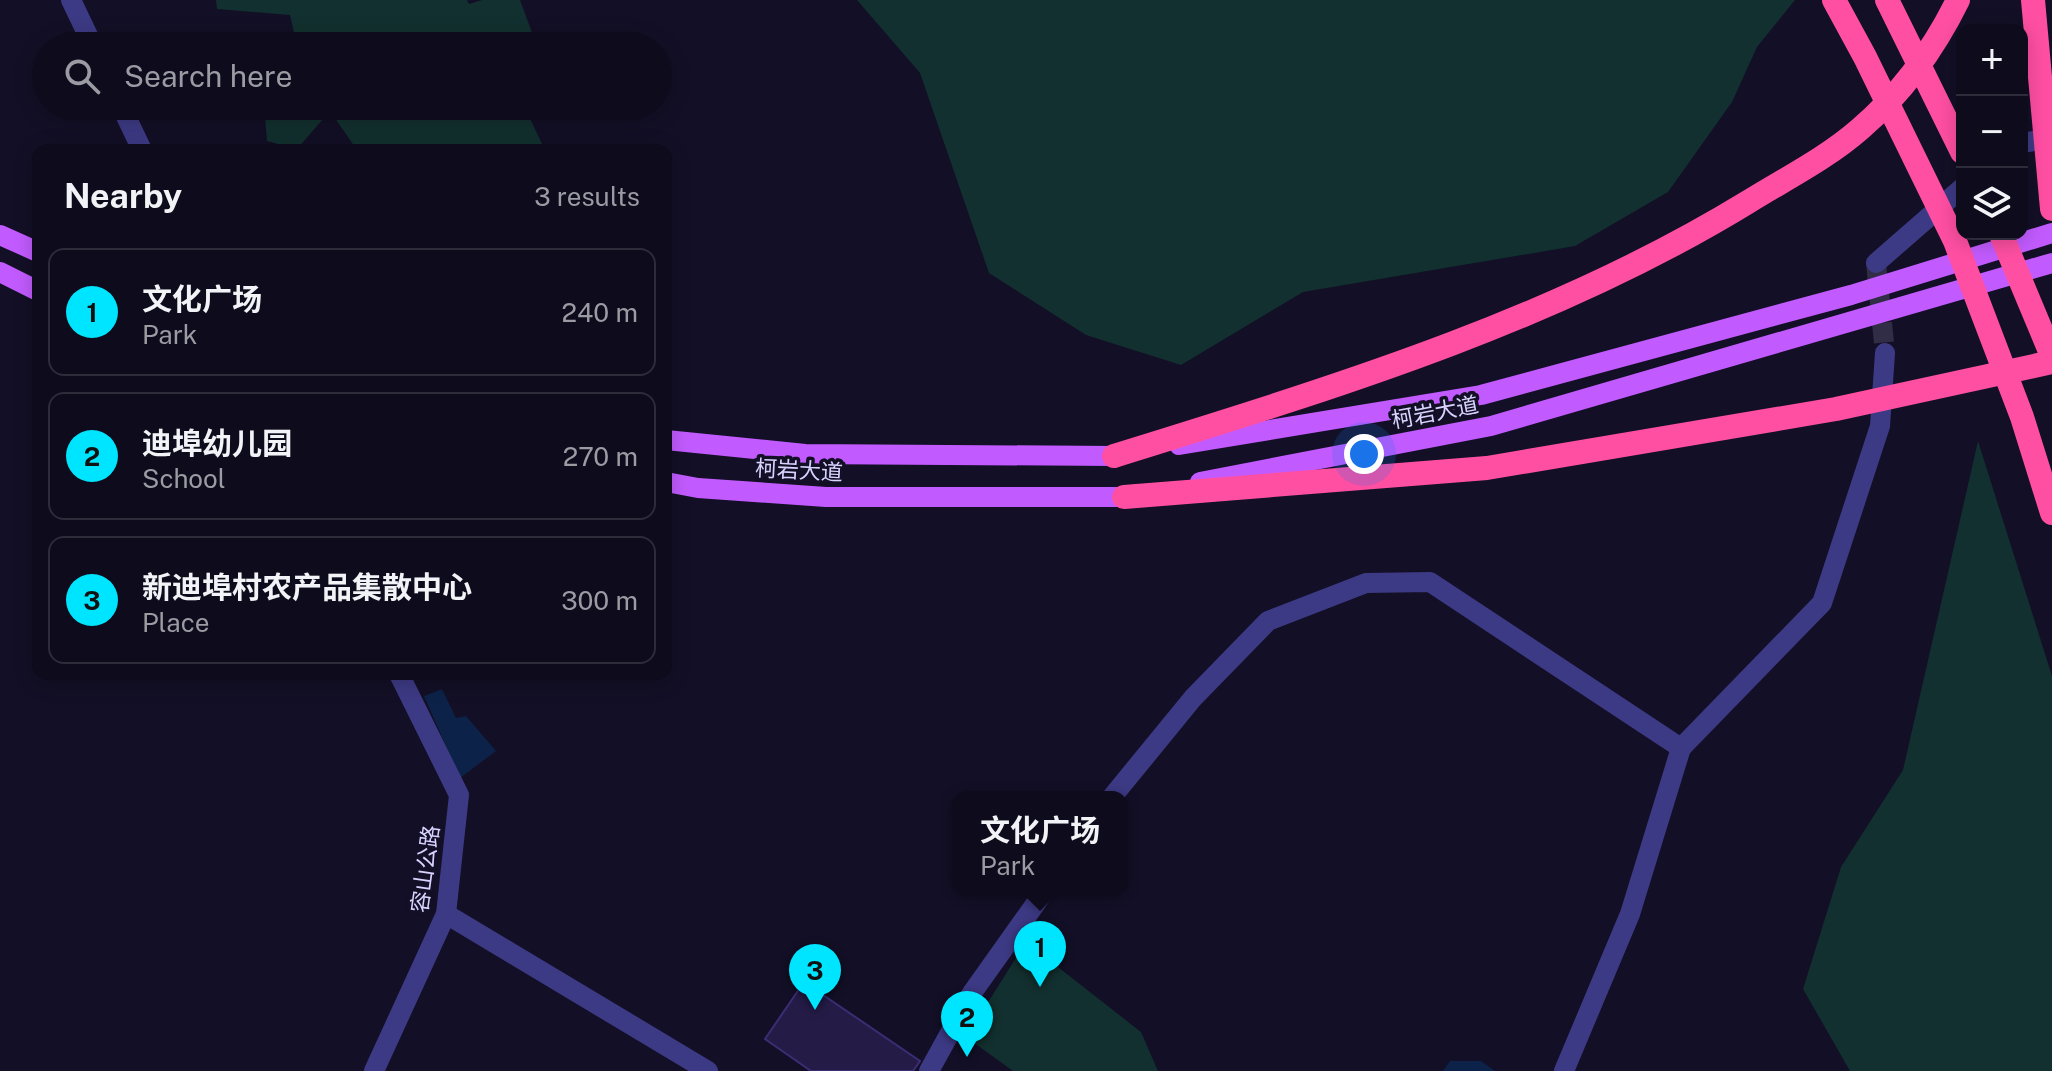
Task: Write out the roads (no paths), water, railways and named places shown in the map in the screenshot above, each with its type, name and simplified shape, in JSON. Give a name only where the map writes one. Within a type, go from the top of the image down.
[{"type":"highway","points":[[1834,0],[1955,241],[2022,417],[2052,513]]},
{"type":"highway","points":[[1887,0],[1956,140]]},
{"type":"highway","points":[[1114,456],[1420,357],[1575,294],[1706,227],[1812,163],[1860,129],[1909,79],[1940,36],[1958,0]]},
{"type":"highway","points":[[2033,0],[2052,209]]},
{"type":"highway","points":[[1124,497],[1487,468],[1836,409],[2052,359],[2003,240]]},
{"type":"main road","name":"柯岩大道","points":[[672,441],[805,454],[1114,456],[1481,395],[1851,295],[2052,233]]},
{"type":"main road","points":[[0,235],[32,249]]},
{"type":"main road","name":"柯岩大道","points":[[672,483],[698,488],[826,497],[1124,497],[1491,426],[2052,263]]},
{"type":"main road","points":[[0,272],[32,288]]},
{"type":"street","points":[[71,0],[86,32]]},
{"type":"street","points":[[128,120],[139,144]]},
{"type":"street","points":[[2028,142],[2052,138]]},
{"type":"street","points":[[1876,263],[1956,193]]},
{"type":"street","points":[[1564,1071],[1630,914],[1681,748],[1822,603],[1880,426],[1885,353]]},
{"type":"street","points":[[1117,791],[1193,698],[1268,621],[1366,583],[1430,582],[1681,748]]},
{"type":"street","name":"容山公路","points":[[374,1071],[446,914],[459,795],[402,680]]},
{"type":"street","points":[[929,1071],[972,993],[1042,895]]},
{"type":"street","points":[[446,914],[708,1071]]},
{"type":"water","points":[[442,689],[456,718],[466,716],[496,751],[460,778],[424,696]]},
{"type":"water","points":[[1450,1061],[1481,1061],[1495,1071],[1443,1071]]},
{"type":"tunnel","points":[[1876,263],[1885,353]]},
{"type":"place","name":"文化广场","points":[[1040,987]]},
{"type":"place","name":"新迪埠村农产品集散中心","points":[[815,1010]]},
{"type":"place","name":"迪埠幼儿园","points":[[967,1057]]}]
